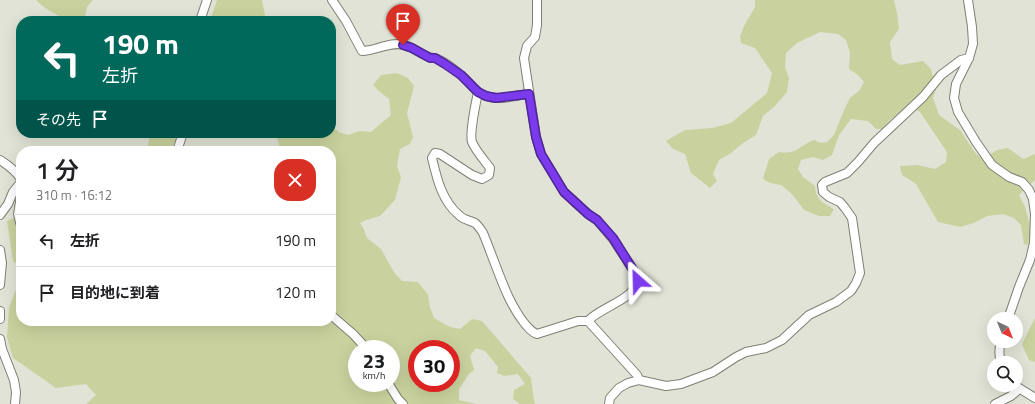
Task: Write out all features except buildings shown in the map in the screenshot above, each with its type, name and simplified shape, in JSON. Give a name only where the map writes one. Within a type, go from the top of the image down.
[{"type":"street","points":[[202,16],[207,0]]},
{"type":"street","points":[[332,0],[346,21],[362,51],[392,45],[403,45],[412,48],[430,58],[435,58],[445,64],[461,75],[478,92],[486,96],[496,98],[529,94]]},
{"type":"street","points":[[478,92],[471,140],[490,168],[489,175],[482,179],[472,175],[440,154],[435,153],[432,158],[436,177],[441,190],[451,208],[465,220],[475,223],[482,232],[500,278],[512,303],[518,314],[532,332],[536,334],[578,321],[588,321],[593,316],[626,298],[634,289],[638,281],[637,276],[613,238],[597,220],[564,192],[541,154],[536,137],[524,58],[527,46],[535,37],[537,25],[537,0]]},
{"type":"street","points":[[968,0],[973,44],[969,58],[956,84],[954,98],[958,112],[992,165],[1010,177],[1022,182],[1029,190],[1033,199],[1035,214],[1034,243],[1030,260],[1010,312]]},
{"type":"street","points":[[608,404],[610,398],[619,388],[628,383],[639,380],[666,386],[681,384],[713,372],[746,352],[766,348],[782,340],[809,315],[836,302],[851,291],[860,273],[852,218],[840,202],[828,197],[822,186],[825,182],[847,173],[874,143],[923,97],[941,75],[961,60],[969,58]]},
{"type":"street","points":[[0,160],[16,172]]},
{"type":"street","points":[[0,215],[8,204],[16,188]]},
{"type":"street","points":[[0,250],[2,263],[0,285]]},
{"type":"street","points":[[0,311],[0,319]]},
{"type":"street","points":[[336,319],[359,340]]},
{"type":"street","points":[[588,321],[637,375],[639,380]]},
{"type":"street","points":[[0,339],[2,349],[14,380],[16,392],[15,404]]},
{"type":"street","points":[[1023,391],[1035,398]]},
{"type":"street","points":[[394,392],[403,404]]},
{"type":"street","points":[[995,404],[1011,396],[1014,392]]},
{"type":"green space","points":[[36,0],[93,0],[87,7],[85,16],[60,16],[41,5]]},
{"type":"green space","points":[[217,0],[262,0],[265,16],[212,16]]},
{"type":"green space","points":[[755,0],[894,0],[899,29],[890,42],[892,59],[900,65],[923,61],[931,69],[936,89],[933,98],[939,115],[960,130],[976,154],[983,159],[997,150],[1008,148],[1023,159],[1035,154],[1035,180],[1019,195],[1025,207],[1031,229],[1028,245],[1024,244],[1021,225],[1014,218],[1003,214],[987,216],[974,223],[960,227],[938,222],[916,184],[902,175],[900,166],[917,165],[935,169],[946,162],[947,152],[920,112],[909,105],[890,120],[882,129],[876,129],[868,121],[851,119],[839,135],[832,155],[823,160],[813,157],[801,160],[798,169],[803,177],[815,186],[819,198],[834,209],[830,216],[819,216],[804,210],[792,194],[781,185],[770,183],[763,179],[769,159],[779,152],[785,153],[794,151],[814,140],[821,143],[827,142],[834,135],[850,98],[859,91],[864,82],[858,75],[849,69],[850,53],[846,40],[838,34],[820,32],[797,43],[786,53],[785,67],[789,78],[787,92],[775,106],[763,116],[756,135],[719,160],[713,174],[717,181],[710,188],[691,173],[685,154],[673,149],[666,141],[685,130],[712,128],[731,123],[767,93],[772,73],[755,48],[741,43],[740,37],[744,26],[755,7]]},
{"type":"green space","points":[[397,73],[408,78],[414,86],[407,113],[413,137],[410,144],[400,149],[397,166],[401,177],[395,200],[380,216],[360,223],[367,238],[381,249],[394,272],[402,281],[418,282],[428,295],[434,318],[450,327],[460,329],[472,319],[482,321],[531,378],[535,404],[520,404],[513,399],[514,390],[525,384],[518,374],[504,376],[497,373],[498,367],[485,351],[476,348],[470,356],[474,370],[469,374],[460,388],[460,340],[408,340],[408,392],[459,392],[459,400],[476,404],[86,404],[96,395],[86,384],[56,388],[13,358],[7,337],[9,308],[16,289],[16,326],[336,326],[336,146],[279,146],[277,138],[336,138],[336,130],[348,135],[360,131],[371,132],[391,115],[389,99],[373,85],[381,75]]},
{"type":"green space","points":[[149,138],[176,138],[173,146],[148,145]]},
{"type":"green space","points":[[14,218],[16,221],[16,264],[13,261],[7,221]]},
{"type":"green space","points":[[1035,318],[1035,362],[1029,360],[1023,346],[1023,342]]},
{"type":"route","points":[[403,45],[412,48],[430,58],[435,58],[445,64],[461,75],[478,92],[486,96],[496,98],[529,94],[536,137],[541,154],[564,192],[588,214],[597,220],[613,238],[637,276],[638,281]]}]
